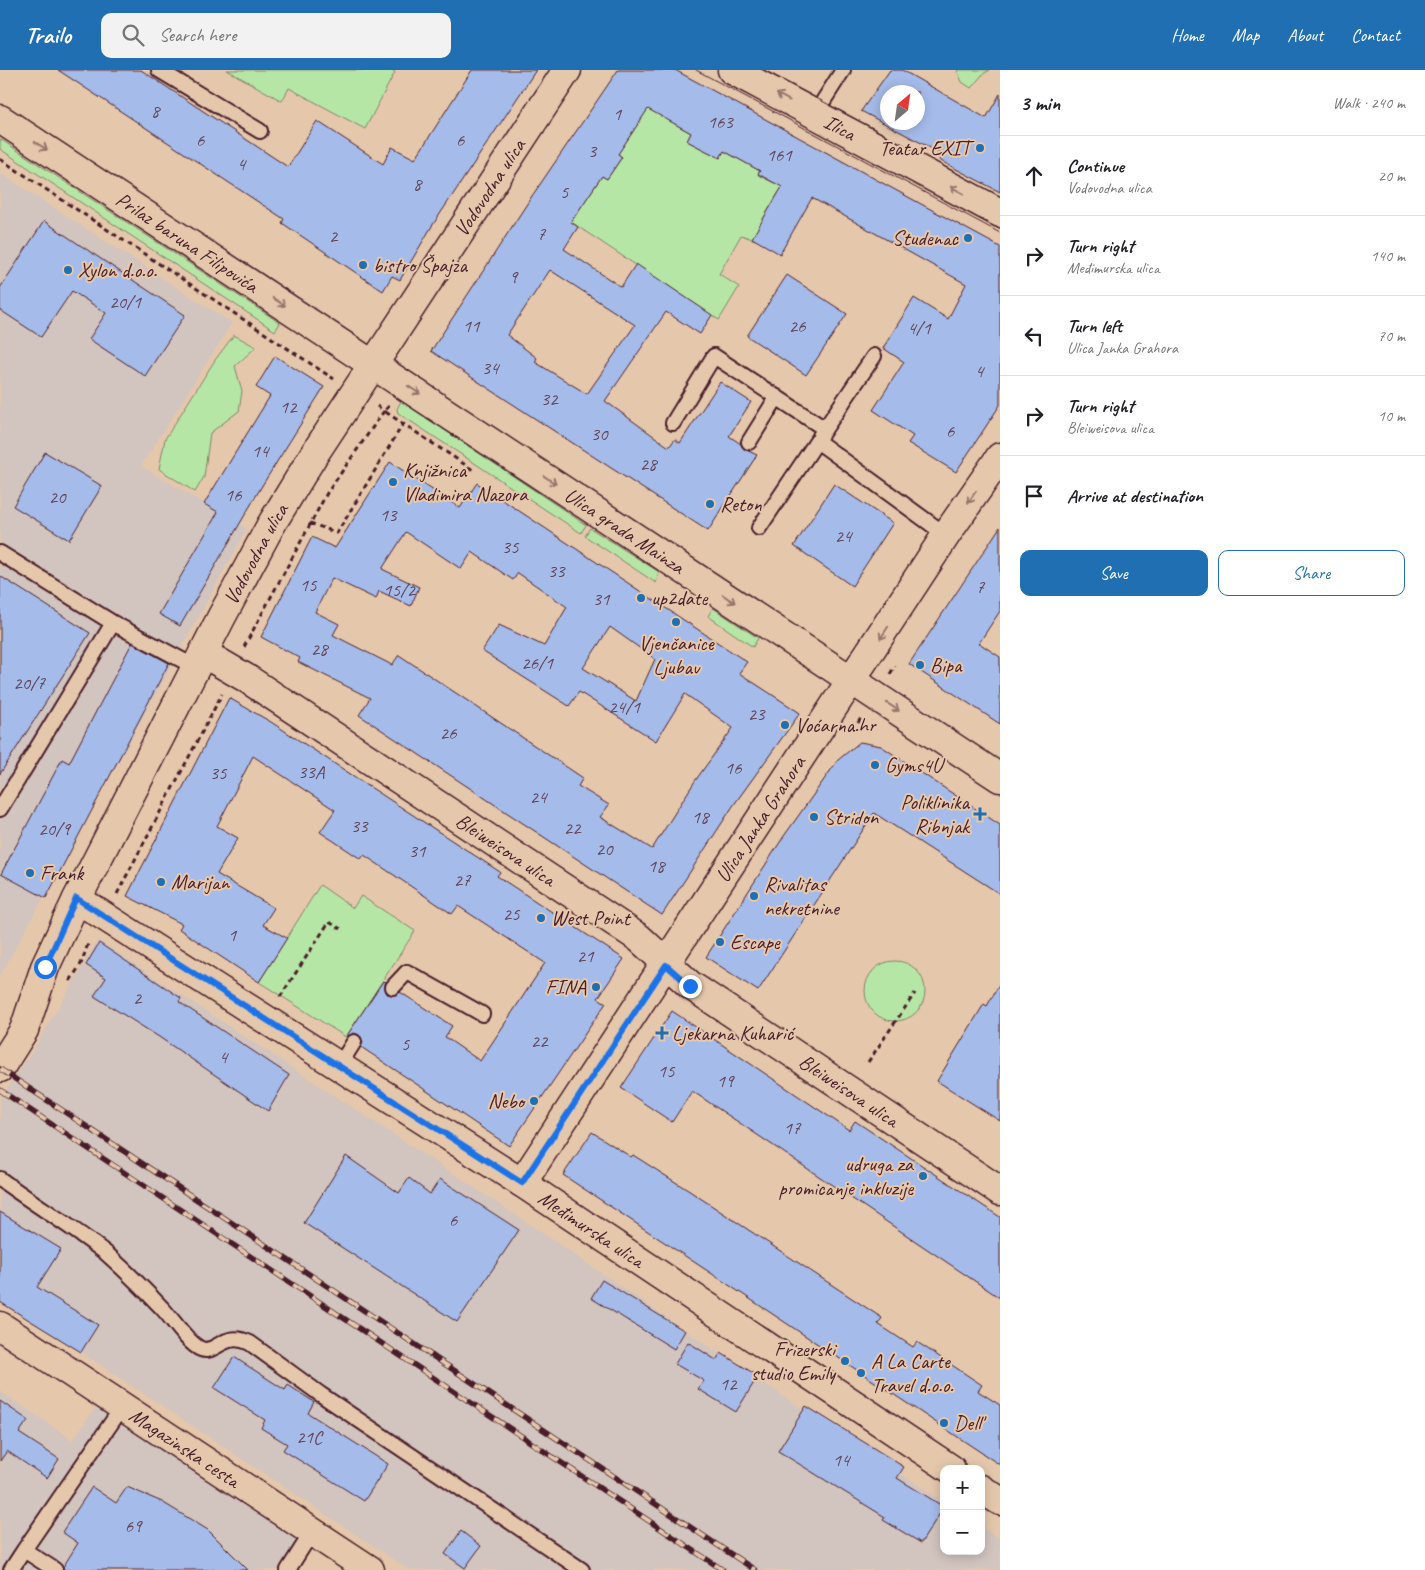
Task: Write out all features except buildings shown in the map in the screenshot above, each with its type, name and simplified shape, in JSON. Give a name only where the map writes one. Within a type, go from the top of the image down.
[{"type":"street","name":"Vodovodna ulica","points":[[0,1068],[24,1030],[48,960],[76,898],[199,660],[272,526],[313,456],[567,70]]},
{"type":"street","name":"Ilica","points":[[732,70],[1000,213]]},
{"type":"street","name":"Prilaz baruna Filipovića","points":[[0,119],[373,364]]},
{"type":"street","name":"Ulica grada Mainza","points":[[373,364],[1000,778]]},
{"type":"street","name":"Ulica Janka Grahora","points":[[522,1183],[946,535],[1000,457]]},
{"type":"street","name":"Bleiweisova ulica","points":[[199,660],[246,678],[639,938],[690,986],[1000,1191]]},
{"type":"street","name":"Međimurska ulica","points":[[76,898],[522,1183],[945,1465]]},
{"type":"street","name":"Magazinska cesta","points":[[0,1326],[364,1568]]},
{"type":"street","points":[[985,1492],[1000,1501]]},
{"type":"lane","points":[[159,70],[260,131]]},
{"type":"lane","points":[[815,114],[843,70]]},
{"type":"lane","points":[[673,422],[714,356],[825,429]]},
{"type":"lane","points":[[760,528],[874,356]]},
{"type":"lane","points":[[749,442],[777,397]]},
{"type":"lane","points":[[817,441],[946,535]]},
{"type":"lane","points":[[0,553],[113,623],[199,660]]},
{"type":"lane","points":[[0,809],[113,623]]},
{"type":"lane","points":[[393,987],[406,972],[482,1014]]},
{"type":"lane","points":[[339,1066],[354,1042]]},
{"type":"lane","points":[[0,1180],[106,1254],[142,1285],[190,1341],[200,1349],[207,1350],[233,1338],[240,1338],[250,1343],[320,1394],[582,1570]]},
{"type":"lane","points":[[11,1570],[123,1406]]},
{"type":"lane","points":[[288,1570],[312,1532]]},
{"type":"lane","points":[[24,1550],[55,1570]]},
{"type":"path","points":[[0,159],[338,382]]},
{"type":"path","points":[[375,405],[474,470]]},
{"type":"path","points":[[242,651],[326,493],[384,411]]},
{"type":"path","points":[[310,523],[337,534],[403,424]]},
{"type":"path","points":[[119,899],[117,894],[225,689]]},
{"type":"path","points":[[276,1002],[329,922],[340,929]]},
{"type":"path","points":[[868,1062],[915,993]]},
{"type":"shaded area","points":[[0,173],[232,323],[141,466],[247,529],[0,976]]},
{"type":"shaded area","points":[[98,940],[522,1219],[754,1377],[940,1499],[940,1555],[985,1555],[985,1530],[1000,1539],[1000,1570],[409,1570],[81,1352],[0,1302],[0,1099],[32,1052]]},
{"type":"shaded area","points":[[0,1391],[73,1440],[97,1405],[310,1543],[294,1570],[0,1570]]},
{"type":"green space","points":[[227,70],[391,70],[395,72],[365,129],[289,88],[282,101]]},
{"type":"green space","points":[[957,70],[990,70],[983,74],[971,88],[962,82]]},
{"type":"green space","points":[[648,108],[691,133],[687,141],[720,158],[724,151],[760,171],[758,175],[774,183],[780,174],[790,198],[779,192],[763,219],[766,220],[755,240],[741,235],[719,274],[739,287],[719,320],[571,222],[602,176],[607,179],[622,157],[618,154]]},
{"type":"green space","points":[[0,139],[280,323],[275,331],[0,149]]},
{"type":"green space","points":[[234,335],[256,347],[235,366],[242,391],[239,411],[210,433],[204,477],[195,492],[159,469],[165,439],[215,360]]},
{"type":"green space","points":[[401,401],[586,525],[581,533],[398,413],[397,409]]},
{"type":"green space","points":[[590,528],[659,572],[656,583],[585,536]]},
{"type":"green space","points":[[713,608],[758,638],[753,647],[708,616]]},
{"type":"green space","points":[[320,885],[353,908],[361,896],[415,931],[346,1037],[259,982]]},
{"type":"green space","points":[[895,961],[912,966],[920,974],[925,991],[920,1008],[912,1016],[895,1021],[878,1016],[870,1008],[865,991],[870,974],[878,966]]},
{"type":"tram line","points":[[696,70],[1000,233]]},
{"type":"tram line","points":[[764,70],[1000,196]]},
{"type":"railway","points":[[0,1069],[755,1570]]},
{"type":"railway","points":[[0,1090],[723,1570]]},
{"type":"place","name":"Teatar EXIT","points":[[980,148]]},
{"type":"place","name":"Studenac","points":[[968,238]]},
{"type":"place","name":"bistro Špajza","points":[[363,265]]},
{"type":"place","name":"Xylon d.o.o.","points":[[68,270]]},
{"type":"place","name":"Knjižnica Vladimira Nazora","points":[[393,482]]},
{"type":"place","name":"Reton","points":[[710,504]]},
{"type":"place","name":"up2date","points":[[641,598]]},
{"type":"place","name":"Vjenčanice Ljubav","points":[[676,622]]},
{"type":"place","name":"Bipa","points":[[920,665]]},
{"type":"place","name":"Voćarna.hr","points":[[785,725]]},
{"type":"place","name":"Gyms4U","points":[[875,765]]},
{"type":"place","name":"Poliklinika Ribnjak","points":[[980,814]]},
{"type":"place","name":"Stridon","points":[[814,817]]},
{"type":"place","name":"Frank","points":[[30,873]]},
{"type":"place","name":"Marijan","points":[[161,882]]},
{"type":"place","name":"Rivalitas nekretnine","points":[[754,896]]},
{"type":"place","name":"West Point","points":[[541,918]]},
{"type":"place","name":"Escape","points":[[720,942]]},
{"type":"place","name":"FINA","points":[[596,987]]},
{"type":"place","name":"Ljekarna Kuharić","points":[[662,1033]]},
{"type":"place","name":"Nebo","points":[[534,1101]]},
{"type":"place","name":"udruga za promicanje inkluzije","points":[[923,1176]]},
{"type":"place","name":"Frizerski studio Emily","points":[[845,1361]]},
{"type":"place","name":"A La Carte Travel d.o.o.","points":[[861,1373]]},
{"type":"place","name":"Dell'","points":[[944,1423]]},
{"type":"route","points":[[45,967],[76,898],[522,1183],[666,965],[690,986]]}]
